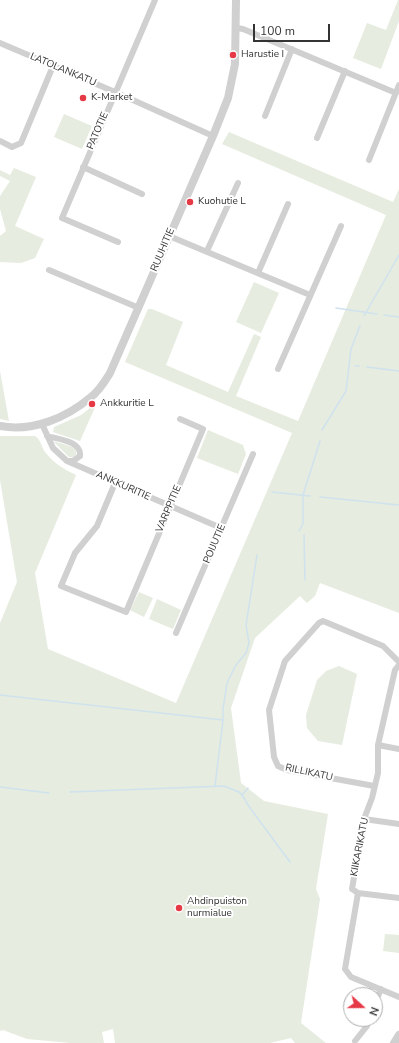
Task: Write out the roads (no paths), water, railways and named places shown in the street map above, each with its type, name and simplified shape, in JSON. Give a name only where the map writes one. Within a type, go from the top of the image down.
[{"type":"street","name":"PATOTIE","points":[[118,242],[62,218],[154,0]]},
{"type":"street","name":"RUUHITIE","points":[[0,426],[29,427],[42,424],[69,413],[92,397],[102,386],[110,373],[222,113],[232,83],[235,64],[236,0]]},
{"type":"street","points":[[236,28],[243,29],[396,93]]},
{"type":"street","name":"LATOLANKATU","points":[[0,44],[115,92],[213,136]]},
{"type":"street","points":[[265,116],[292,49]]},
{"type":"street","points":[[0,141],[12,147],[21,142],[53,66]]},
{"type":"street","points":[[317,138],[345,71]]},
{"type":"street","points":[[369,160],[399,85]]},
{"type":"street","points":[[83,167],[142,194]]},
{"type":"street","points":[[207,251],[238,183]]},
{"type":"street","points":[[258,273],[288,204]]},
{"type":"street","points":[[278,369],[341,226]]},
{"type":"street","points":[[170,236],[310,295]]},
{"type":"street","points":[[49,270],[139,308]]},
{"type":"street","name":"VARPPITIE","points":[[115,483],[96,526],[75,553],[61,586],[126,612],[203,429],[180,419]]},
{"type":"street","name":"ANKKURITIE","points":[[42,424],[53,448],[67,461],[222,528]]},
{"type":"street","points":[[47,436],[68,442],[78,447],[80,456],[76,459],[67,461]]},
{"type":"street","name":"POIJUTIE","points":[[176,633],[253,454]]},
{"type":"street","name":"RILLIKATU","points":[[374,786],[287,770],[278,766],[274,757],[269,710],[284,661],[323,621],[384,646],[399,663]]},
{"type":"street","name":"KIIKARIKATU","points":[[376,987],[351,977],[345,969],[358,893],[352,888],[364,819],[372,798],[378,773],[378,745],[395,670],[399,663]]},
{"type":"street","points":[[378,745],[399,749]]},
{"type":"street","points":[[364,819],[399,824]]},
{"type":"street","points":[[358,893],[399,898]]},
{"type":"street","name":"KIIKARIKATU","points":[[383,990],[399,996]]},
{"type":"street","points":[[355,1041],[366,1027]]},
{"type":"waterway","points":[[364,316],[399,255]]},
{"type":"waterway","points":[[336,308],[377,314]]},
{"type":"waterway","points":[[384,315],[399,317]]},
{"type":"waterway","points":[[322,430],[346,391],[351,349],[360,326]]},
{"type":"waterway","points":[[367,367],[399,371]]},
{"type":"waterway","points":[[299,531],[303,524],[303,495],[320,441]]},
{"type":"waterway","points":[[272,492],[310,496]]},
{"type":"waterway","points":[[320,497],[399,505]]},
{"type":"waterway","points":[[304,535],[305,580]]},
{"type":"waterway","points":[[215,786],[227,683],[236,665],[246,653],[249,643],[246,625],[257,555]]},
{"type":"waterway","points":[[0,695],[223,720]]},
{"type":"waterway","points":[[70,792],[224,786],[239,792],[242,795],[290,862]]},
{"type":"waterway","points":[[0,787],[49,793]]},
{"type":"waterway","points":[[242,795],[248,788]]},
{"type":"place","name":"Harustie I","points":[[233,55]]},
{"type":"place","name":"K-Market","points":[[83,98]]},
{"type":"place","name":"Kuohutie L","points":[[190,202]]},
{"type":"place","name":"Ankkuritie L","points":[[92,404]]},
{"type":"place","name":"Ahdinpuiston nurmialue","points":[[179,908]]}]
